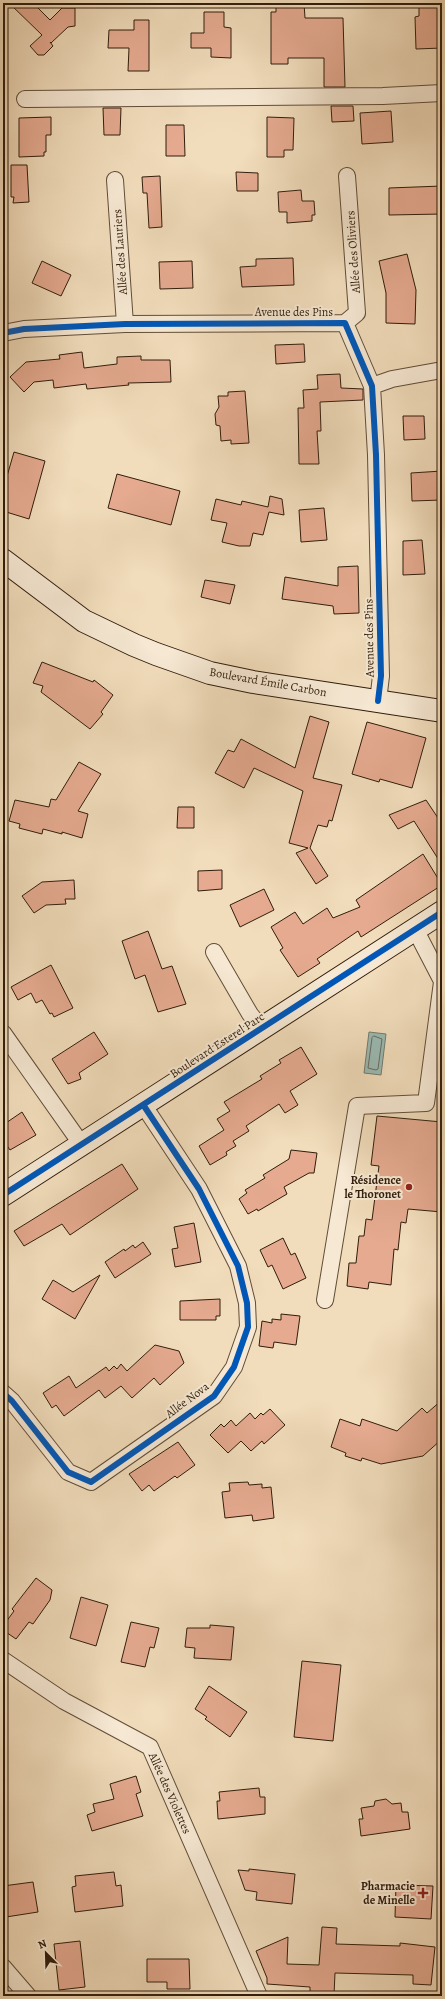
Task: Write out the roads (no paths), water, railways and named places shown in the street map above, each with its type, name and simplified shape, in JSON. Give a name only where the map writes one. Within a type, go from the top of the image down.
[{"type":"street","points":[[25,99],[383,96],[442,93]]},
{"type":"street","name":"Allée des Oliviers","points":[[345,323],[357,312],[347,176]]},
{"type":"street","name":"Allée des Lauriers","points":[[115,180],[125,324]]},
{"type":"street","name":"Avenue des Pins","points":[[3,334],[24,329],[125,324],[345,323],[372,386],[376,455],[381,676],[378,701]]},
{"type":"street","points":[[372,386],[392,379],[442,370]]},
{"type":"street","name":"Boulevard Émile Carbon","points":[[3,560],[84,621],[134,645],[210,673],[253,682],[442,711]]},
{"type":"street","name":"Boulevard Esterel Parc","points":[[3,1195],[144,1106],[442,912]]},
{"type":"street","points":[[325,1300],[357,1106],[426,1103],[442,982],[415,929]]},
{"type":"street","points":[[214,952],[250,1014],[262,1029]]},
{"type":"street","points":[[3,1033],[82,1145]]},
{"type":"street","name":"Allée Nova","points":[[3,1393],[12,1401],[68,1472],[91,1482],[214,1396],[234,1367],[248,1327],[247,1303],[238,1266],[199,1188],[144,1106]]},
{"type":"street","name":"Allée des Violettes","points":[[3,1660],[64,1701],[150,1747],[259,1996]]},
{"type":"street","points":[[3,1967],[28,1996]]},
{"type":"water","points":[[369,1032],[386,1034],[381,1075],[364,1073]]},
{"type":"place","name":"Résidence le Thoronet","points":[[409,1187]]},
{"type":"place","name":"Pharmacie de Minelle","points":[[423,1893]]}]
